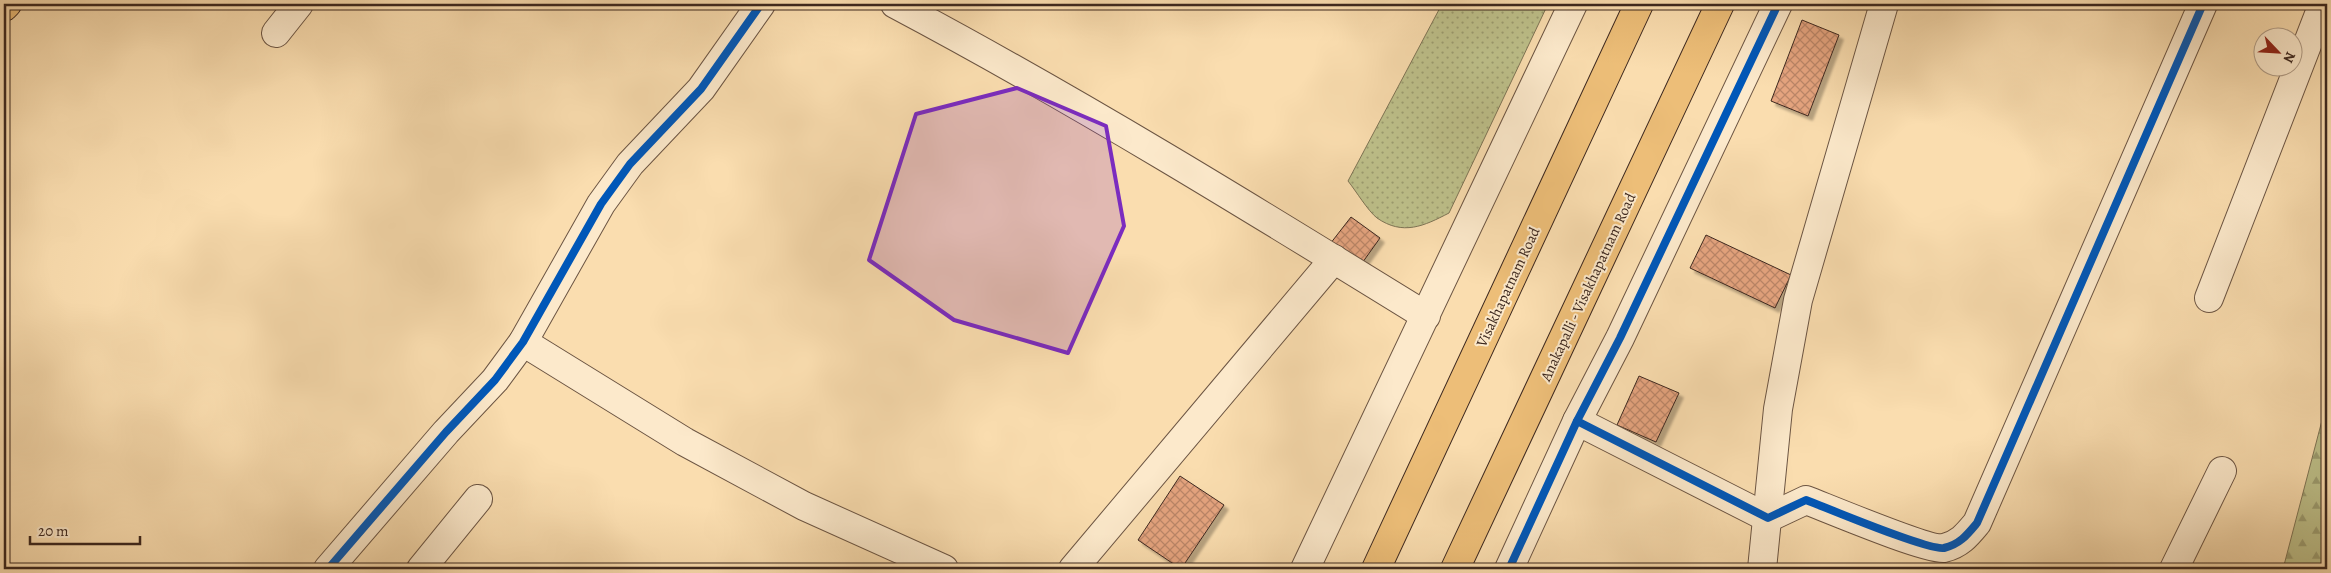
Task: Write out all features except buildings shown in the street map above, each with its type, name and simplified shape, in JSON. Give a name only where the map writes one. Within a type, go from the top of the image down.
[{"type":"main road","points":[[4,7],[7,4]]},
{"type":"main road","name":"Visakhapatnam Road","points":[[1376,569],[1639,4]]},
{"type":"main road","name":"Anakapalli - Visakhapatnam Road","points":[[1455,569],[1720,4]]},
{"type":"street","points":[[276,33],[299,4]]},
{"type":"street","points":[[328,569],[446,432],[495,380],[523,342],[601,204],[630,164],[701,89],[761,4]]},
{"type":"street","points":[[895,4],[976,47],[1164,156],[1426,316]]},
{"type":"street","points":[[1305,569],[1573,4]]},
{"type":"street","points":[[1509,569],[1576,421],[1620,338],[1778,4]]},
{"type":"street","points":[[1762,569],[1778,409],[1798,300],[1884,4]]},
{"type":"street","points":[[1768,518],[1806,500],[1909,539],[1942,548],[1963,540],[1977,523],[2203,4]]},
{"type":"street","points":[[2209,298],[2323,4]]},
{"type":"street","points":[[1073,569],[1334,259]]},
{"type":"street","points":[[523,342],[685,442],[804,506],[944,569]]},
{"type":"street","points":[[1576,421],[1768,518]]},
{"type":"street","points":[[2174,569],[2222,471]]},
{"type":"street","points":[[421,569],[478,499]]},
{"type":"highlighted area","points":[[1017,88],[1106,126],[1124,226],[1068,353],[954,320],[869,260],[916,114]]},
{"type":"green space","points":[[1442,4],[1548,4],[1449,213],[1422,225],[1405,228],[1396,227],[1373,215],[1348,181]]},
{"type":"green space","points":[[2327,404],[2327,569],[2283,569],[2325,409]]},
{"type":"cycle path","points":[[328,569],[446,432],[495,380],[523,342],[601,204],[630,164],[701,89],[761,4]]},
{"type":"cycle path","points":[[1509,569],[1577,421],[1620,338],[1778,4]]},
{"type":"cycle path","points":[[1577,421],[1768,518],[1806,500],[1919,543],[1944,548],[1959,541],[1977,523],[2203,4]]}]
